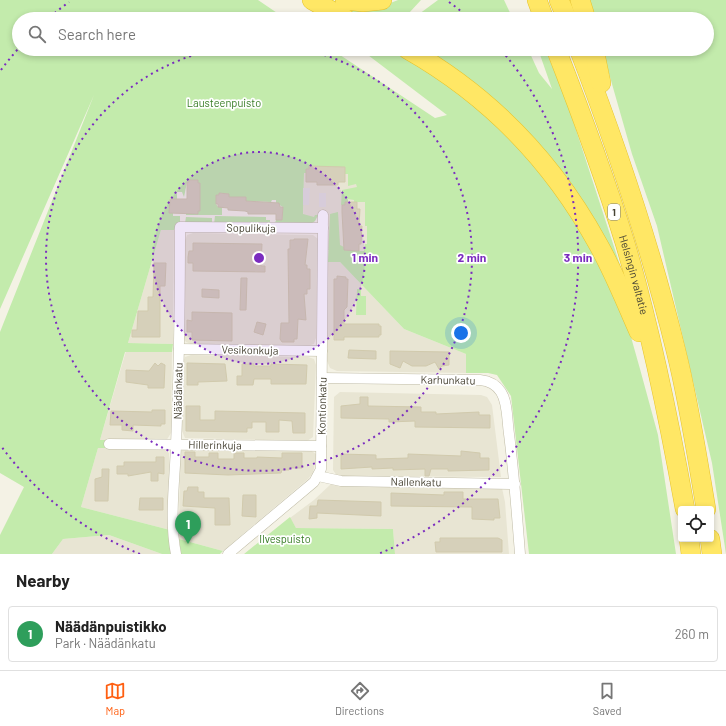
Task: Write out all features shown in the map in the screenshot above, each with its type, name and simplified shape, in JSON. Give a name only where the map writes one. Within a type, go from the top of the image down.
[{"type":"highway","points":[[312,0],[333,12]]},
{"type":"highway","points":[[345,0],[362,2],[382,0]]},
{"type":"highway","points":[[537,0],[541,12]]},
{"type":"highway","points":[[559,0],[564,12]]},
{"type":"highway","points":[[580,0],[584,12]]},
{"type":"highway","points":[[418,56],[446,73],[490,107],[518,134],[556,179],[598,244],[659,379]]},
{"type":"highway","name":"Helsingin valtatie","points":[[559,56],[579,107],[625,243],[659,379],[684,506]]},
{"type":"highway","name":"Helsingin valtatie","points":[[581,56],[614,141],[636,207],[676,352],[705,506]]},
{"type":"highway","points":[[596,56],[614,141]]},
{"type":"highway","points":[[689,542],[691,554]]},
{"type":"highway","points":[[710,542],[712,554]]},
{"type":"street","name":"Kontionkatu","points":[[318,476],[321,469],[323,215]]},
{"type":"street","name":"Sopulikuja","points":[[180,227],[323,228]]},
{"type":"street","name":"Näädänkatu","points":[[176,554],[174,538],[179,349],[180,227]]},
{"type":"street","name":"Vesikonkuja","points":[[179,349],[322,351]]},
{"type":"street","name":"Karhunkatu","points":[[322,378],[488,381],[495,385],[504,398],[515,484],[520,554]]},
{"type":"street","name":"Hillerinkuja","points":[[109,444],[321,446]]},
{"type":"street","name":"Nallenkatu","points":[[318,476],[341,481],[515,484]]},
{"type":"street","points":[[228,554],[314,482],[318,476]]},
{"type":"shaded area","points":[[379,147],[377,251],[328,250],[329,215],[319,215],[314,222],[303,224],[304,160]]},
{"type":"shaded area","points":[[303,188],[310,188],[309,205],[303,205]]},
{"type":"shaded area","points":[[319,193],[326,193],[326,207],[319,207]]},
{"type":"shaded area","points":[[161,230],[174,230],[173,344],[128,343]]},
{"type":"shaded area","points":[[193,233],[313,235],[318,239],[316,338],[314,344],[308,346],[191,344],[186,342],[184,339],[185,241],[187,235]]},
{"type":"shaded area","points":[[328,262],[340,262],[404,329],[466,354],[466,373],[337,371],[330,368],[327,361]]},
{"type":"shaded area","points":[[126,351],[172,352],[171,433],[166,441],[100,440]]},
{"type":"shaded area","points":[[191,355],[308,357],[314,359],[316,365],[313,437],[307,441],[185,438],[182,431],[183,363],[185,357]]},
{"type":"shaded area","points":[[340,392],[481,395],[487,397],[492,405],[501,477],[337,476],[333,470],[334,397]]},
{"type":"shaded area","points":[[98,448],[163,449],[169,453],[170,530],[81,507]]},
{"type":"shaded area","points":[[185,448],[310,450],[316,454],[316,458],[313,473],[308,479],[223,551],[179,539],[180,452]]},
{"type":"shaded area","points":[[331,484],[502,488],[505,502],[509,554],[395,554],[393,529],[296,528],[290,518],[314,500]]},
{"type":"shaded area","points":[[109,535],[162,554],[52,554],[63,539]]},
{"type":"green space","name":"Lausteenpuisto","points":[[0,0],[258,0],[276,12],[12,12],[12,56],[342,56],[435,118],[447,115],[369,56],[406,56],[443,77],[529,154],[595,250],[629,330],[658,435],[676,554],[529,554],[511,396],[497,375],[488,373],[466,373],[466,354],[404,329],[340,262],[328,262],[330,214],[338,212],[340,245],[344,247],[344,250],[364,251],[365,244],[367,244],[365,202],[354,202],[354,200],[348,199],[348,202],[345,202],[345,205],[341,205],[342,190],[357,187],[356,184],[348,186],[348,174],[345,174],[345,167],[340,167],[339,170],[332,166],[327,166],[319,170],[319,166],[310,166],[306,173],[304,173],[303,214],[314,217],[315,215],[318,215],[312,223],[275,223],[276,220],[282,220],[283,207],[276,203],[276,200],[272,200],[271,202],[246,201],[246,197],[229,197],[228,194],[219,193],[219,195],[216,196],[216,204],[218,207],[222,207],[222,215],[186,215],[186,212],[197,214],[198,211],[200,211],[200,184],[198,183],[198,180],[187,182],[184,197],[182,192],[177,192],[177,199],[170,199],[170,212],[173,213],[173,216],[180,216],[180,223],[176,223],[174,230],[161,230],[128,343],[173,344],[172,352],[125,352],[100,440],[115,440],[115,448],[98,448],[81,507],[170,530],[172,554],[162,554],[109,535],[63,539],[52,554],[0,554],[0,535],[24,487],[0,473],[0,332],[94,95],[0,309]]},
{"type":"green space","points":[[319,0],[332,0],[340,3],[383,6],[398,0],[421,0],[410,12],[342,12]]},
{"type":"green space","points":[[438,0],[504,0],[510,12],[422,12]]},
{"type":"green space","points":[[589,0],[726,0],[726,554],[712,463],[657,226],[632,154],[604,56],[714,56],[714,12],[592,12]]},
{"type":"green space","points":[[426,56],[531,56],[539,73],[552,89],[540,56],[548,56],[566,99],[631,299],[576,198]]},
{"type":"green space","points":[[215,216],[266,217],[266,220],[270,220],[270,225],[214,224]]},
{"type":"green space","points":[[186,217],[212,218],[212,224],[185,223]]},
{"type":"green space","points":[[357,289],[361,289],[361,296],[366,296],[366,315],[356,315]]},
{"type":"green space","name":"Ilvespuisto","points":[[290,517],[296,528],[393,529],[395,554],[244,554]]},
{"type":"green space","points":[[179,539],[223,551],[220,554],[181,554]]},
{"type":"building","points":[[309,166],[345,167],[345,182],[338,182],[338,185],[317,185],[317,182],[306,182],[306,169],[309,169]]},
{"type":"building","points":[[189,180],[198,180],[198,183],[200,183],[200,211],[198,211],[198,214],[169,213],[170,199],[187,199],[187,182],[189,182]]},
{"type":"building","points":[[219,193],[229,194],[229,197],[246,197],[246,201],[279,203],[280,207],[283,207],[282,220],[276,220],[276,214],[248,214],[248,212],[245,211],[228,210],[228,208],[218,207],[218,204],[216,204],[216,195],[219,195]]},
{"type":"building","points":[[345,202],[357,202],[357,209],[360,209],[359,226],[362,226],[359,251],[344,250],[342,205],[345,205]]},
{"type":"building","points":[[308,239],[305,265],[307,265],[307,269],[310,269],[310,289],[307,289],[307,294],[304,294],[306,320],[298,319],[297,339],[294,339],[294,342],[282,342],[280,339],[281,323],[289,323],[288,249],[290,249],[290,240]]},
{"type":"building","points":[[193,243],[262,244],[261,266],[265,266],[265,272],[193,271],[193,263],[188,263],[188,257],[189,251],[193,251]]},
{"type":"building","points":[[154,263],[166,263],[165,286],[160,286],[160,337],[132,337],[132,330],[137,330],[138,311],[148,311],[148,297],[153,297]]},
{"type":"building","points":[[337,276],[346,277],[346,279],[348,279],[347,307],[344,310],[344,324],[379,324],[379,326],[381,326],[381,335],[379,335],[379,337],[344,337],[344,340],[334,340],[334,279],[337,279]]},
{"type":"building","points":[[241,278],[247,278],[246,310],[240,310]]},
{"type":"building","points":[[202,289],[219,290],[219,298],[202,297]]},
{"type":"building","points":[[192,312],[232,313],[232,341],[192,340],[192,332],[187,332],[187,320],[192,321]]},
{"type":"building","points":[[257,322],[266,324],[263,335],[254,332]]},
{"type":"building","points":[[349,350],[376,351],[376,359],[348,358]]},
{"type":"building","points":[[390,351],[449,352],[449,365],[442,366],[439,369],[435,362],[426,366],[412,366],[403,361],[400,368],[390,364]]},
{"type":"building","points":[[155,363],[158,366],[161,363],[165,365],[164,388],[148,388],[148,385],[126,382],[126,370],[149,371]]},
{"type":"building","points":[[187,363],[225,364],[227,381],[198,382],[198,385],[187,385]]},
{"type":"building","points":[[242,364],[254,364],[254,366],[271,366],[271,364],[307,365],[306,384],[271,384],[271,379],[254,379],[253,385],[237,385],[237,376],[242,376]]},
{"type":"building","points":[[360,397],[368,397],[368,406],[421,407],[421,412],[436,412],[436,414],[479,412],[479,415],[490,415],[490,428],[415,427],[415,421],[389,422],[389,419],[341,418],[341,406],[360,404]]},
{"type":"building","points":[[186,406],[200,406],[200,420],[215,420],[215,411],[305,413],[305,433],[293,433],[292,421],[279,420],[279,432],[266,432],[266,422],[252,422],[252,428],[247,428],[247,432],[186,431]]},
{"type":"building","points":[[152,410],[165,410],[165,424],[161,424],[161,426],[133,425],[133,431],[122,430],[122,425],[110,425],[111,411],[152,412]]},
{"type":"building","points":[[461,451],[480,453],[480,458],[489,458],[489,470],[448,471],[448,469],[431,469],[429,476],[425,476],[425,469],[393,470],[393,468],[372,469],[372,467],[341,469],[341,454],[376,455],[376,459],[408,458],[408,454],[461,456]]},
{"type":"building","points":[[185,452],[195,452],[195,457],[209,457],[209,453],[218,453],[218,459],[234,459],[234,453],[244,453],[244,458],[282,458],[282,453],[302,453],[302,468],[289,468],[289,470],[282,470],[281,473],[228,475],[185,473]]},
{"type":"building","points":[[156,457],[164,457],[164,474],[158,473],[158,481],[151,481],[151,472],[128,476],[128,474],[117,474],[117,466],[124,466],[124,462],[156,462]]},
{"type":"building","points":[[102,469],[109,469],[108,501],[95,501],[95,479],[102,477]]},
{"type":"building","points":[[188,487],[198,487],[198,492],[204,492],[204,498],[229,498],[230,525],[215,525],[215,508],[183,506],[184,491],[187,491]]},
{"type":"building","points":[[444,492],[463,492],[463,499],[498,499],[500,518],[494,518],[494,520],[472,519],[472,507],[391,506],[391,493],[444,495]]},
{"type":"building","points":[[243,495],[256,495],[256,517],[242,516]]},
{"type":"building","points":[[140,498],[163,498],[163,510],[139,510]]},
{"type":"building","points":[[318,500],[381,502],[381,516],[317,513],[317,518],[309,519],[310,506],[317,506]]},
{"type":"building","points":[[440,538],[498,538],[502,540],[502,552],[436,552],[435,542],[440,542]]},
{"type":"place","name":"Näädänpuistikko","points":[[188,544]]}]
